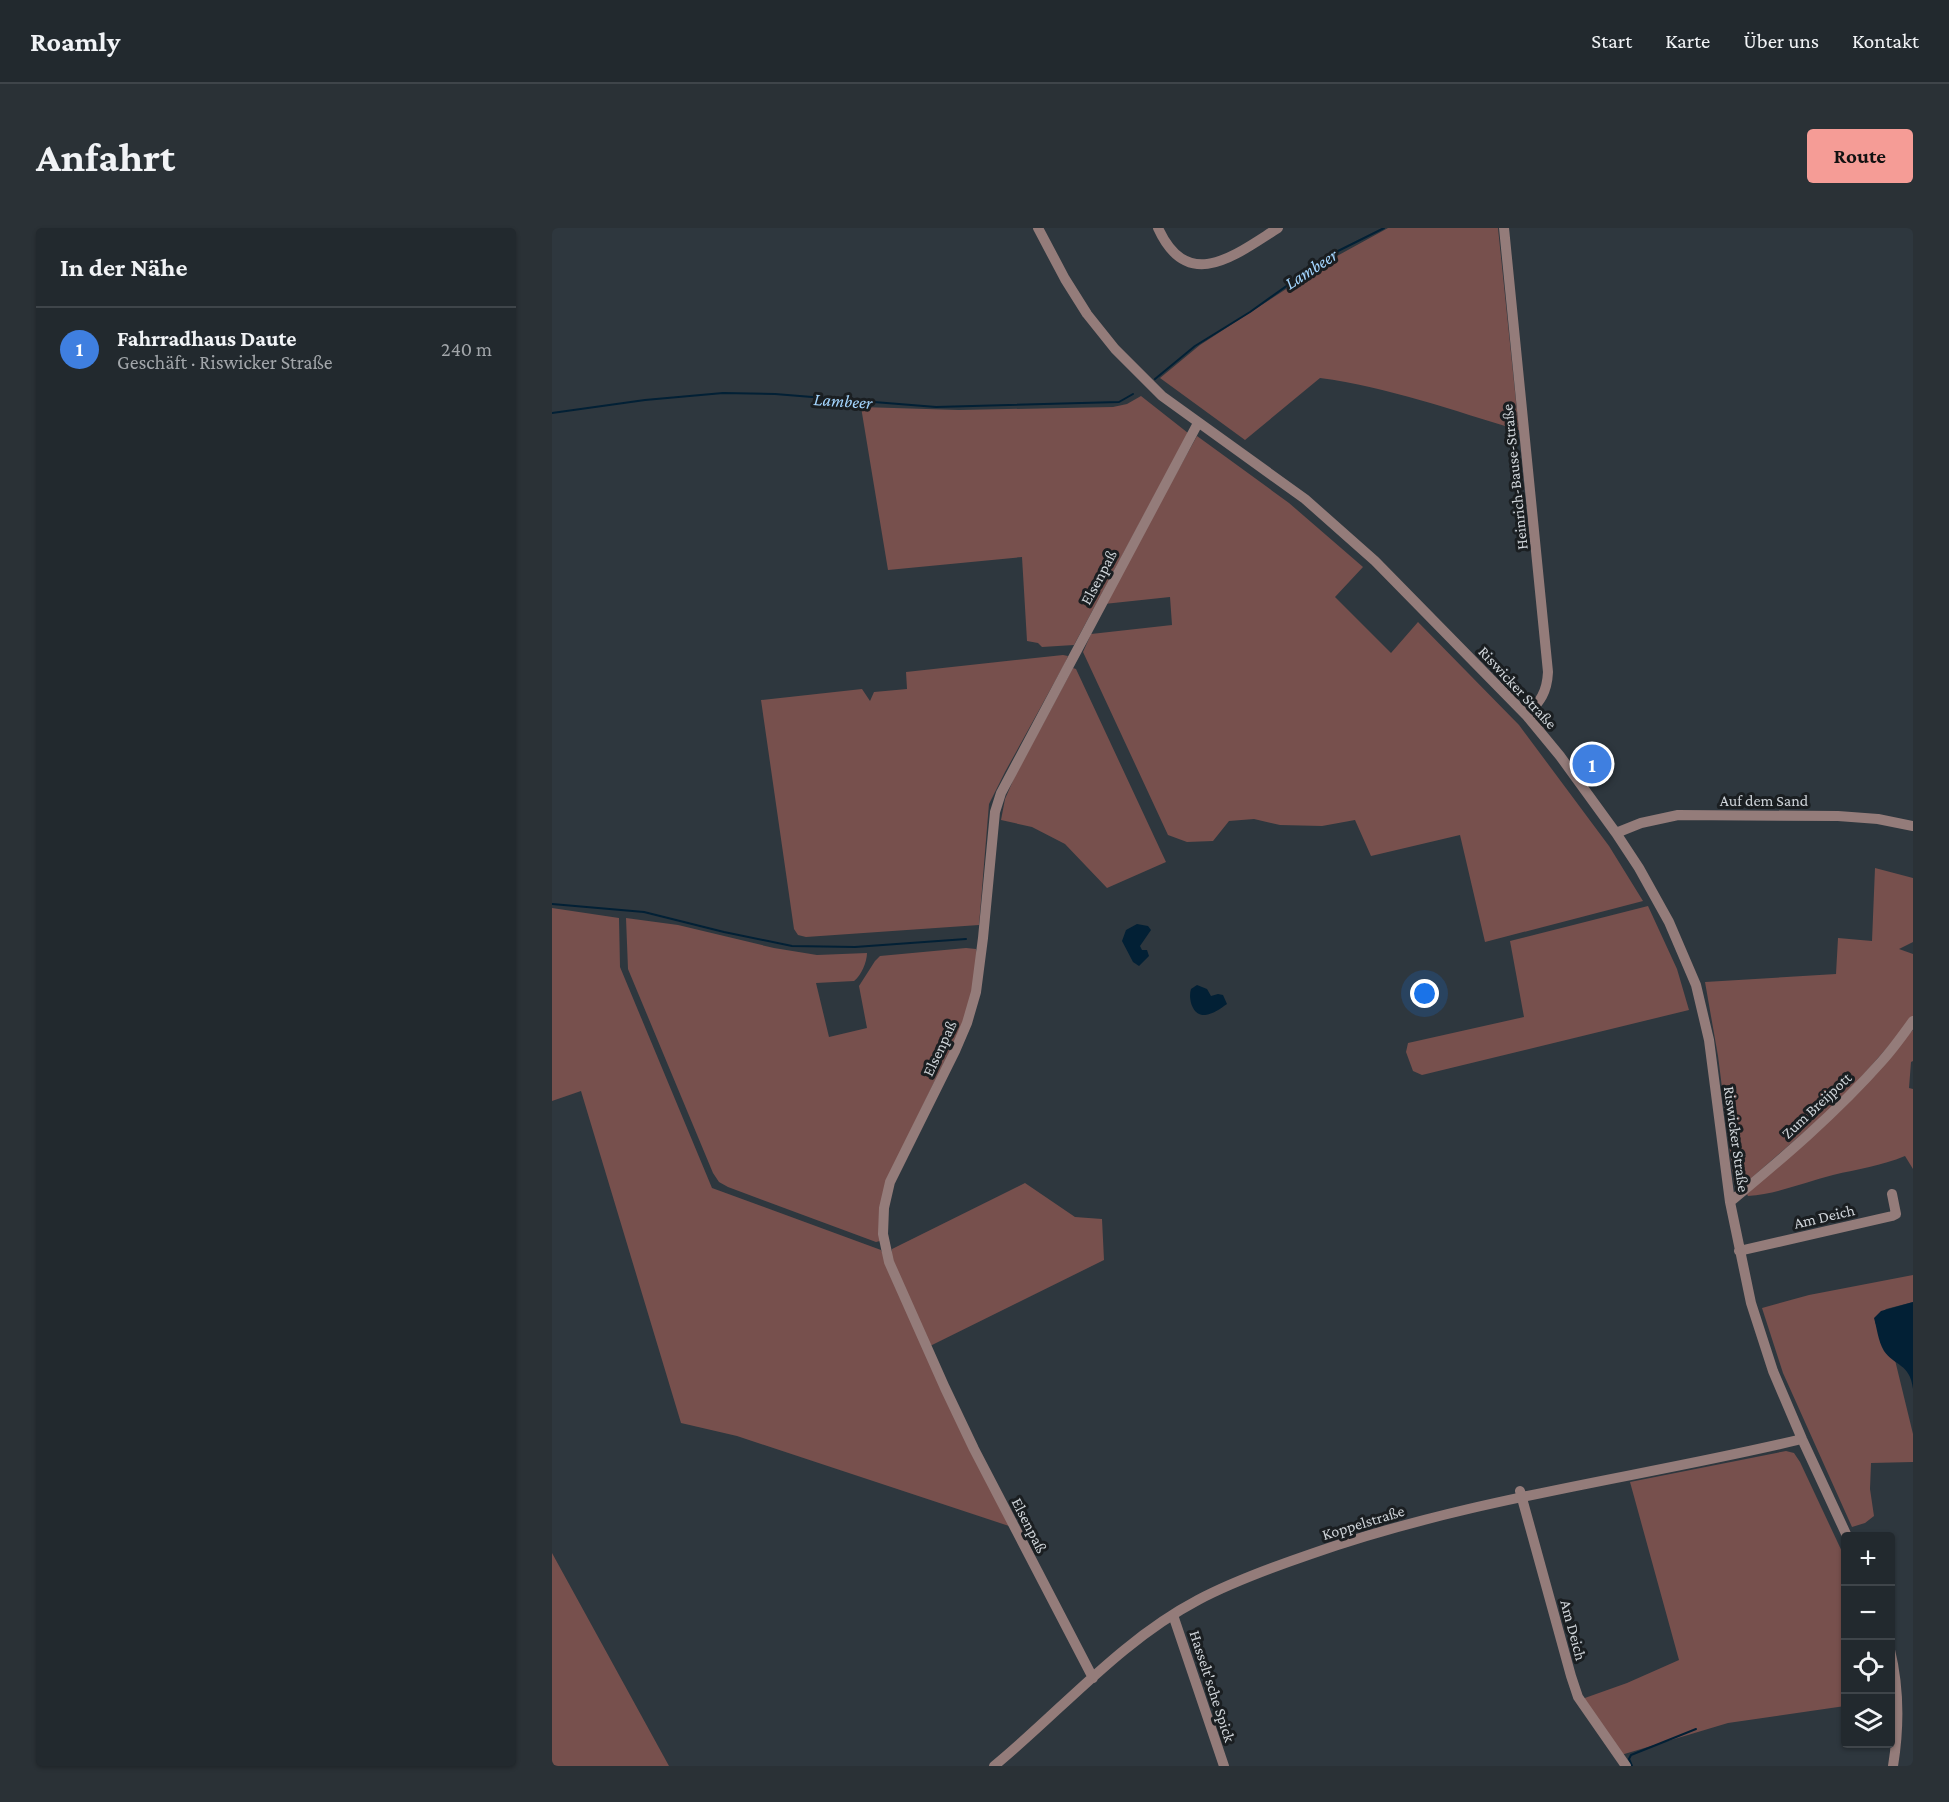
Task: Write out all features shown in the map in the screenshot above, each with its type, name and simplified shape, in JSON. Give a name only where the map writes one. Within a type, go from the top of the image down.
[{"type":"street","name":"Riswicker Straße","points":[[1038,228],[1065,279],[1088,315],[1115,349],[1162,396],[1305,499],[1375,561],[1527,716],[1560,756],[1639,868],[1668,922],[1696,985],[1708,1040],[1730,1202],[1751,1303],[1773,1371],[1845,1532]]},
{"type":"street","points":[[1158,228],[1165,244],[1178,258],[1191,264],[1206,266],[1235,255],[1278,228]]},
{"type":"street","name":"Heinrich-Bause-Straße","points":[[1504,228],[1548,672],[1547,688],[1538,704],[1527,716]]},
{"type":"street","name":"Elsenpaß","points":[[1093,1678],[974,1449],[901,1292],[885,1246],[884,1208],[891,1182],[967,1023],[976,992],[995,812],[1001,793],[1198,423]]},
{"type":"street","name":"Auf dem Sand","points":[[1616,833],[1678,815],[1838,816],[1878,819],[1913,826]]},
{"type":"street","name":"Zum Breijpott","points":[[1730,1202],[1844,1102],[1883,1060],[1913,1022]]},
{"type":"street","name":"Am Deich","points":[[1739,1251],[1892,1216],[1896,1214],[1896,1210],[1892,1194]]},
{"type":"street","name":"Koppelstraße","points":[[994,1766],[1125,1650],[1173,1615],[1241,1580],[1391,1527],[1521,1494],[1802,1439]]},
{"type":"street","name":"Am Deich","points":[[1521,1494],[1578,1696],[1626,1766]]},
{"type":"street","name":"Hasselt'sche Spick","points":[[1173,1615],[1224,1766]]},
{"type":"street","points":[[1893,1766],[1897,1742],[1895,1680]]},
{"type":"shaded area","points":[[1388,228],[1498,228],[1519,430],[1396,393],[1320,378],[1245,440],[1160,378],[1200,345],[1337,256]]},
{"type":"shaded area","points":[[1141,396],[1188,433],[1074,645],[1042,647],[1038,643],[1027,641],[1022,557],[888,570],[861,407],[959,410],[1113,407],[1127,404]]},
{"type":"shaded area","points":[[1197,436],[1289,503],[1363,567],[1335,597],[1391,653],[1418,622],[1519,725],[1609,846],[1643,901],[1485,942],[1460,835],[1371,856],[1355,820],[1322,826],[1280,825],[1254,819],[1229,821],[1213,841],[1187,842],[1168,835],[1083,652],[1091,634],[1172,625],[1170,597],[1104,604]]},
{"type":"shaded area","points":[[1068,656],[1065,663],[989,804],[979,925],[806,937],[798,935],[794,929],[761,700],[862,689],[870,701],[874,692],[907,689],[906,672]]},
{"type":"shaded area","points":[[1073,668],[1076,669],[1166,862],[1107,888],[1065,844],[1032,827],[1001,820],[1005,799],[1015,776]]},
{"type":"shaded area","points":[[1875,868],[1913,878],[1913,942],[1899,949],[1913,954],[1913,1018],[1843,1098],[1749,1180],[1742,1184],[1734,1183],[1718,1056],[1705,982],[1836,974],[1838,938],[1872,941]]},
{"type":"shaded area","points":[[1648,906],[1677,969],[1689,1010],[1422,1075],[1413,1071],[1406,1052],[1408,1043],[1524,1017],[1510,941]]},
{"type":"shaded area","points":[[552,908],[619,918],[620,967],[712,1188],[881,1250],[1012,1527],[737,1436],[681,1423],[581,1091],[552,1101]]},
{"type":"shaded area","points":[[626,918],[678,925],[774,948],[817,955],[867,953],[863,968],[854,981],[816,983],[829,1037],[867,1028],[859,986],[880,956],[976,949],[974,987],[964,1021],[890,1173],[880,1241],[876,1242],[719,1182],[713,1173],[628,969]]},
{"type":"shaded area","points":[[1913,1030],[1913,1061],[1911,1062],[1909,1088],[1913,1089],[1913,1169],[1905,1156],[1780,1190],[1748,1196],[1747,1194]]},
{"type":"shaded area","points":[[1025,1183],[1075,1217],[1102,1219],[1104,1260],[928,1347],[891,1258],[892,1249]]},
{"type":"shaded area","points":[[1913,1275],[1913,1302],[1886,1309],[1875,1322],[1883,1348],[1895,1360],[1913,1434],[1913,1462],[1871,1463],[1870,1489],[1874,1516],[1865,1523],[1852,1527],[1783,1373],[1762,1308],[1809,1295]]},
{"type":"shaded area","points":[[1786,1451],[1794,1453],[1841,1549],[1841,1707],[1728,1723],[1621,1755],[1582,1699],[1627,1683],[1679,1660],[1630,1482]]},
{"type":"shaded area","points":[[552,1553],[669,1766],[552,1766]]},
{"type":"water","points":[[1137,924],[1148,926],[1151,930],[1140,946],[1142,950],[1147,950],[1149,956],[1139,966],[1133,962],[1122,941],[1126,930]]},
{"type":"water","points":[[1197,985],[1207,989],[1211,996],[1223,995],[1227,1004],[1205,1015],[1197,1013],[1190,997],[1191,989]]},
{"type":"water","points":[[1913,1302],[1913,1389],[1909,1374],[1884,1351],[1874,1318],[1881,1311]]},
{"type":"waterway","name":"Lambeer","points":[[1155,379],[1195,346],[1250,312],[1330,255],[1384,228]]},
{"type":"waterway","name":"Lambeer","points":[[552,413],[645,400],[723,393],[775,394],[936,407],[1119,402],[1133,394]]},
{"type":"waterway","points":[[552,904],[644,912],[792,946],[855,947],[966,939]]},
{"type":"waterway","points":[[1632,1766],[1629,1759],[1631,1755],[1696,1729]]},
{"type":"place","name":"Fahrradhaus Daute","points":[[1592,764]]}]
